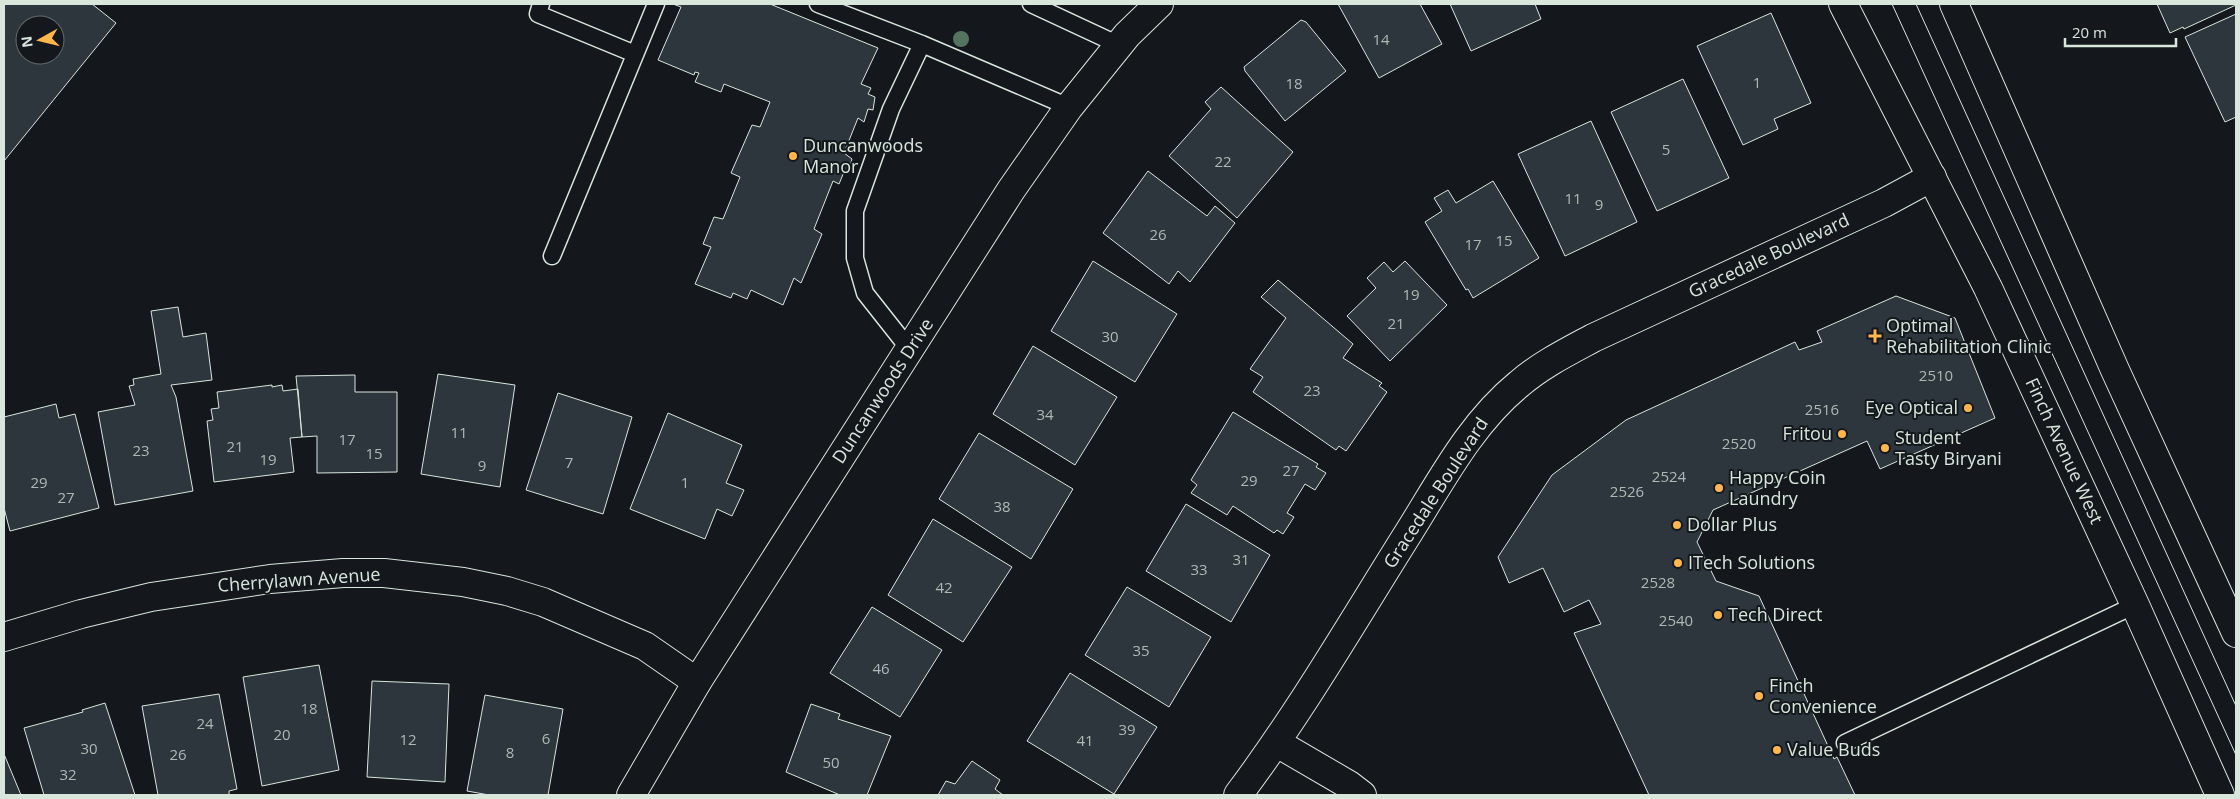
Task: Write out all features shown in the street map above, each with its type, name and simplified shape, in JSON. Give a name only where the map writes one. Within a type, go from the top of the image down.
[{"type":"street","name":"Duncanwoods Drive","points":[[631,795],[697,682],[1011,190],[1068,107],[1119,45],[1159,4]]},
{"type":"street","name":"Finch Avenue West","points":[[1843,4],[1988,288],[2136,605],[2220,795]]},
{"type":"street","points":[[1954,4],[2115,370],[2236,633]]},
{"type":"street","name":"Gracedale Boulevard","points":[[1238,795],[1277,743],[1452,464],[1485,417],[1519,384],[1554,360],[1593,338],[1884,203],[1932,177]]},
{"type":"street","name":"Cherrylawn Avenue","points":[[4,637],[82,614],[150,597],[270,579],[343,573],[384,573],[463,582],[507,591],[543,602],[645,646],[697,682]]},
{"type":"street","points":[[1277,743],[1349,785],[1362,795]]},
{"type":"lane","points":[[541,4],[538,14],[635,54]]},
{"type":"lane","points":[[552,256],[656,4]]},
{"type":"lane","points":[[818,4],[922,44],[1068,107]]},
{"type":"lane","points":[[1031,4],[1119,45]]},
{"type":"lane","points":[[910,350],[865,293],[855,258],[855,211],[892,109],[922,44]]},
{"type":"lane","points":[[1844,743],[2136,605]]},
{"type":"building","points":[[4,4],[92,4],[116,23],[4,161]]},
{"type":"building","name":"Duncanwoods Manor","points":[[673,4],[770,4],[878,48],[861,84],[871,88],[868,94],[875,97],[873,110],[868,109],[864,122],[858,118],[844,153],[852,159],[848,173],[844,172],[839,184],[833,181],[814,229],[822,234],[801,283],[794,278],[783,305],[751,290],[747,299],[733,293],[731,298],[695,284],[711,247],[703,244],[714,217],[723,219],[740,177],[731,173],[752,125],[760,127],[770,102],[724,84],[721,92],[695,82],[699,73],[695,72],[694,75],[658,60],[681,7]]},
{"type":"building","points":[[1338,4],[1420,4],[1442,44],[1379,78]]},
{"type":"building","points":[[1450,4],[1535,4],[1541,19],[1471,51]]},
{"type":"building","points":[[2157,4],[2236,5],[2184,29],[2183,27],[2170,33]]},
{"type":"building","points":[[1771,13],[1811,103],[1774,119],[1778,129],[1743,145],[1697,46]]},
{"type":"building","points":[[2236,14],[2236,117],[2225,122],[2185,37]]},
{"type":"building","points":[[1301,20],[1306,22],[1346,71],[1285,121],[1245,71],[1244,67]]},
{"type":"building","points":[[1683,79],[1729,178],[1657,211],[1611,112]]},
{"type":"building","points":[[1221,87],[1293,152],[1237,218],[1169,156],[1211,109],[1205,102]]},
{"type":"building","points":[[1591,121],[1637,222],[1565,256],[1518,154]]},
{"type":"building","points":[[1148,171],[1207,216],[1215,206],[1235,223],[1190,282],[1178,271],[1169,284],[1103,233]]},
{"type":"building","points":[[1493,181],[1539,258],[1473,298],[1468,289],[1466,290],[1425,222],[1442,211],[1434,198],[1448,190],[1456,203]]},
{"type":"building","points":[[1093,261],[1177,314],[1135,382],[1051,331]]},
{"type":"building","points":[[1405,261],[1447,305],[1390,361],[1347,316],[1376,288],[1367,278],[1384,262],[1393,272]]},
{"type":"building","points":[[1278,280],[1353,344],[1343,358],[1382,383],[1379,386],[1387,392],[1346,451],[1339,446],[1336,450],[1253,392],[1263,377],[1250,369],[1286,318],[1261,297]]},
{"type":"building","points":[[1896,296],[1955,318],[1995,418],[1880,469],[1867,441],[1713,510],[1697,542],[1716,581],[1759,596],[1834,759],[1837,757],[1855,795],[1649,795],[1574,633],[1601,624],[1589,600],[1564,612],[1543,568],[1509,583],[1498,557],[1552,475],[1626,420],[1795,342],[1799,350],[1822,342],[1817,331]]},
{"type":"building","points":[[178,307],[183,337],[206,333],[212,380],[171,385],[176,397],[193,491],[115,505],[98,412],[135,405],[129,386],[134,385],[133,379],[161,374],[151,311]]},
{"type":"building","points":[[1033,346],[1117,397],[1075,465],[993,414]]},
{"type":"building","points":[[438,374],[515,385],[500,487],[421,474]]},
{"type":"building","points":[[355,375],[355,392],[397,392],[397,472],[317,473],[317,436],[302,437],[296,376]]},
{"type":"building","points":[[272,385],[272,387],[282,385],[283,391],[298,389],[302,437],[290,438],[294,472],[214,482],[207,421],[213,420],[211,409],[219,408],[217,392]]},
{"type":"building","points":[[558,393],[632,417],[603,514],[526,490]]},
{"type":"building","points":[[56,404],[59,418],[75,414],[99,508],[10,531],[4,508],[4,417]]},
{"type":"building","points":[[1233,412],[1318,464],[1316,467],[1326,473],[1315,490],[1305,484],[1287,513],[1294,517],[1283,534],[1277,530],[1274,533],[1233,506],[1227,515],[1191,493],[1197,485],[1191,480]]},
{"type":"building","points":[[668,413],[742,445],[726,483],[744,490],[732,516],[717,509],[705,539],[630,509]]},
{"type":"building","points":[[979,433],[1073,489],[1031,559],[939,499]]},
{"type":"building","points":[[1186,504],[1270,555],[1231,622],[1146,571]]},
{"type":"building","points":[[933,519],[1012,567],[963,642],[888,595]]},
{"type":"building","points":[[1127,587],[1211,637],[1169,707],[1085,655]]},
{"type":"building","points":[[872,607],[942,650],[900,717],[830,673]]},
{"type":"building","points":[[319,665],[339,770],[262,786],[243,677]]},
{"type":"building","points":[[1070,673],[1157,727],[1114,794],[1027,741]]},
{"type":"building","points":[[372,681],[449,684],[445,782],[367,777]]},
{"type":"building","points":[[219,694],[237,789],[229,791],[229,795],[158,795],[142,706]]},
{"type":"building","points":[[485,695],[563,709],[548,795],[489,795],[467,791]]},
{"type":"building","points":[[105,703],[135,795],[44,795],[24,728],[83,712],[82,710]]},
{"type":"building","points":[[811,704],[840,714],[838,719],[891,736],[867,795],[840,795],[786,772]]},
{"type":"building","points":[[4,754],[21,795],[4,795]]},
{"type":"building","points":[[972,761],[1000,780],[995,789],[1003,795],[938,795],[946,781],[955,784]]},
{"type":"tram line","points":[[1892,4],[2236,755]]},
{"type":"tram line","points":[[1916,4],[2236,706]]},
{"type":"place","name":"Duncanwoods Manor","points":[[793,156]]},
{"type":"place","name":"Optimal Rehabilitation Clinic","points":[[1875,336]]},
{"type":"place","name":"Eye Optical","points":[[1968,408]]},
{"type":"place","name":"Fritou","points":[[1842,434]]},
{"type":"place","name":"Student Tasty Biryani","points":[[1885,448]]},
{"type":"place","name":"Happy Coin Laundry","points":[[1719,488]]},
{"type":"place","name":"Dollar Plus","points":[[1677,525]]},
{"type":"place","name":"ITech Solutions","points":[[1678,563]]},
{"type":"place","name":"Tech Direct","points":[[1718,615]]},
{"type":"place","name":"Finch Convenience","points":[[1759,696]]},
{"type":"place","name":"Value Buds","points":[[1777,750]]}]
